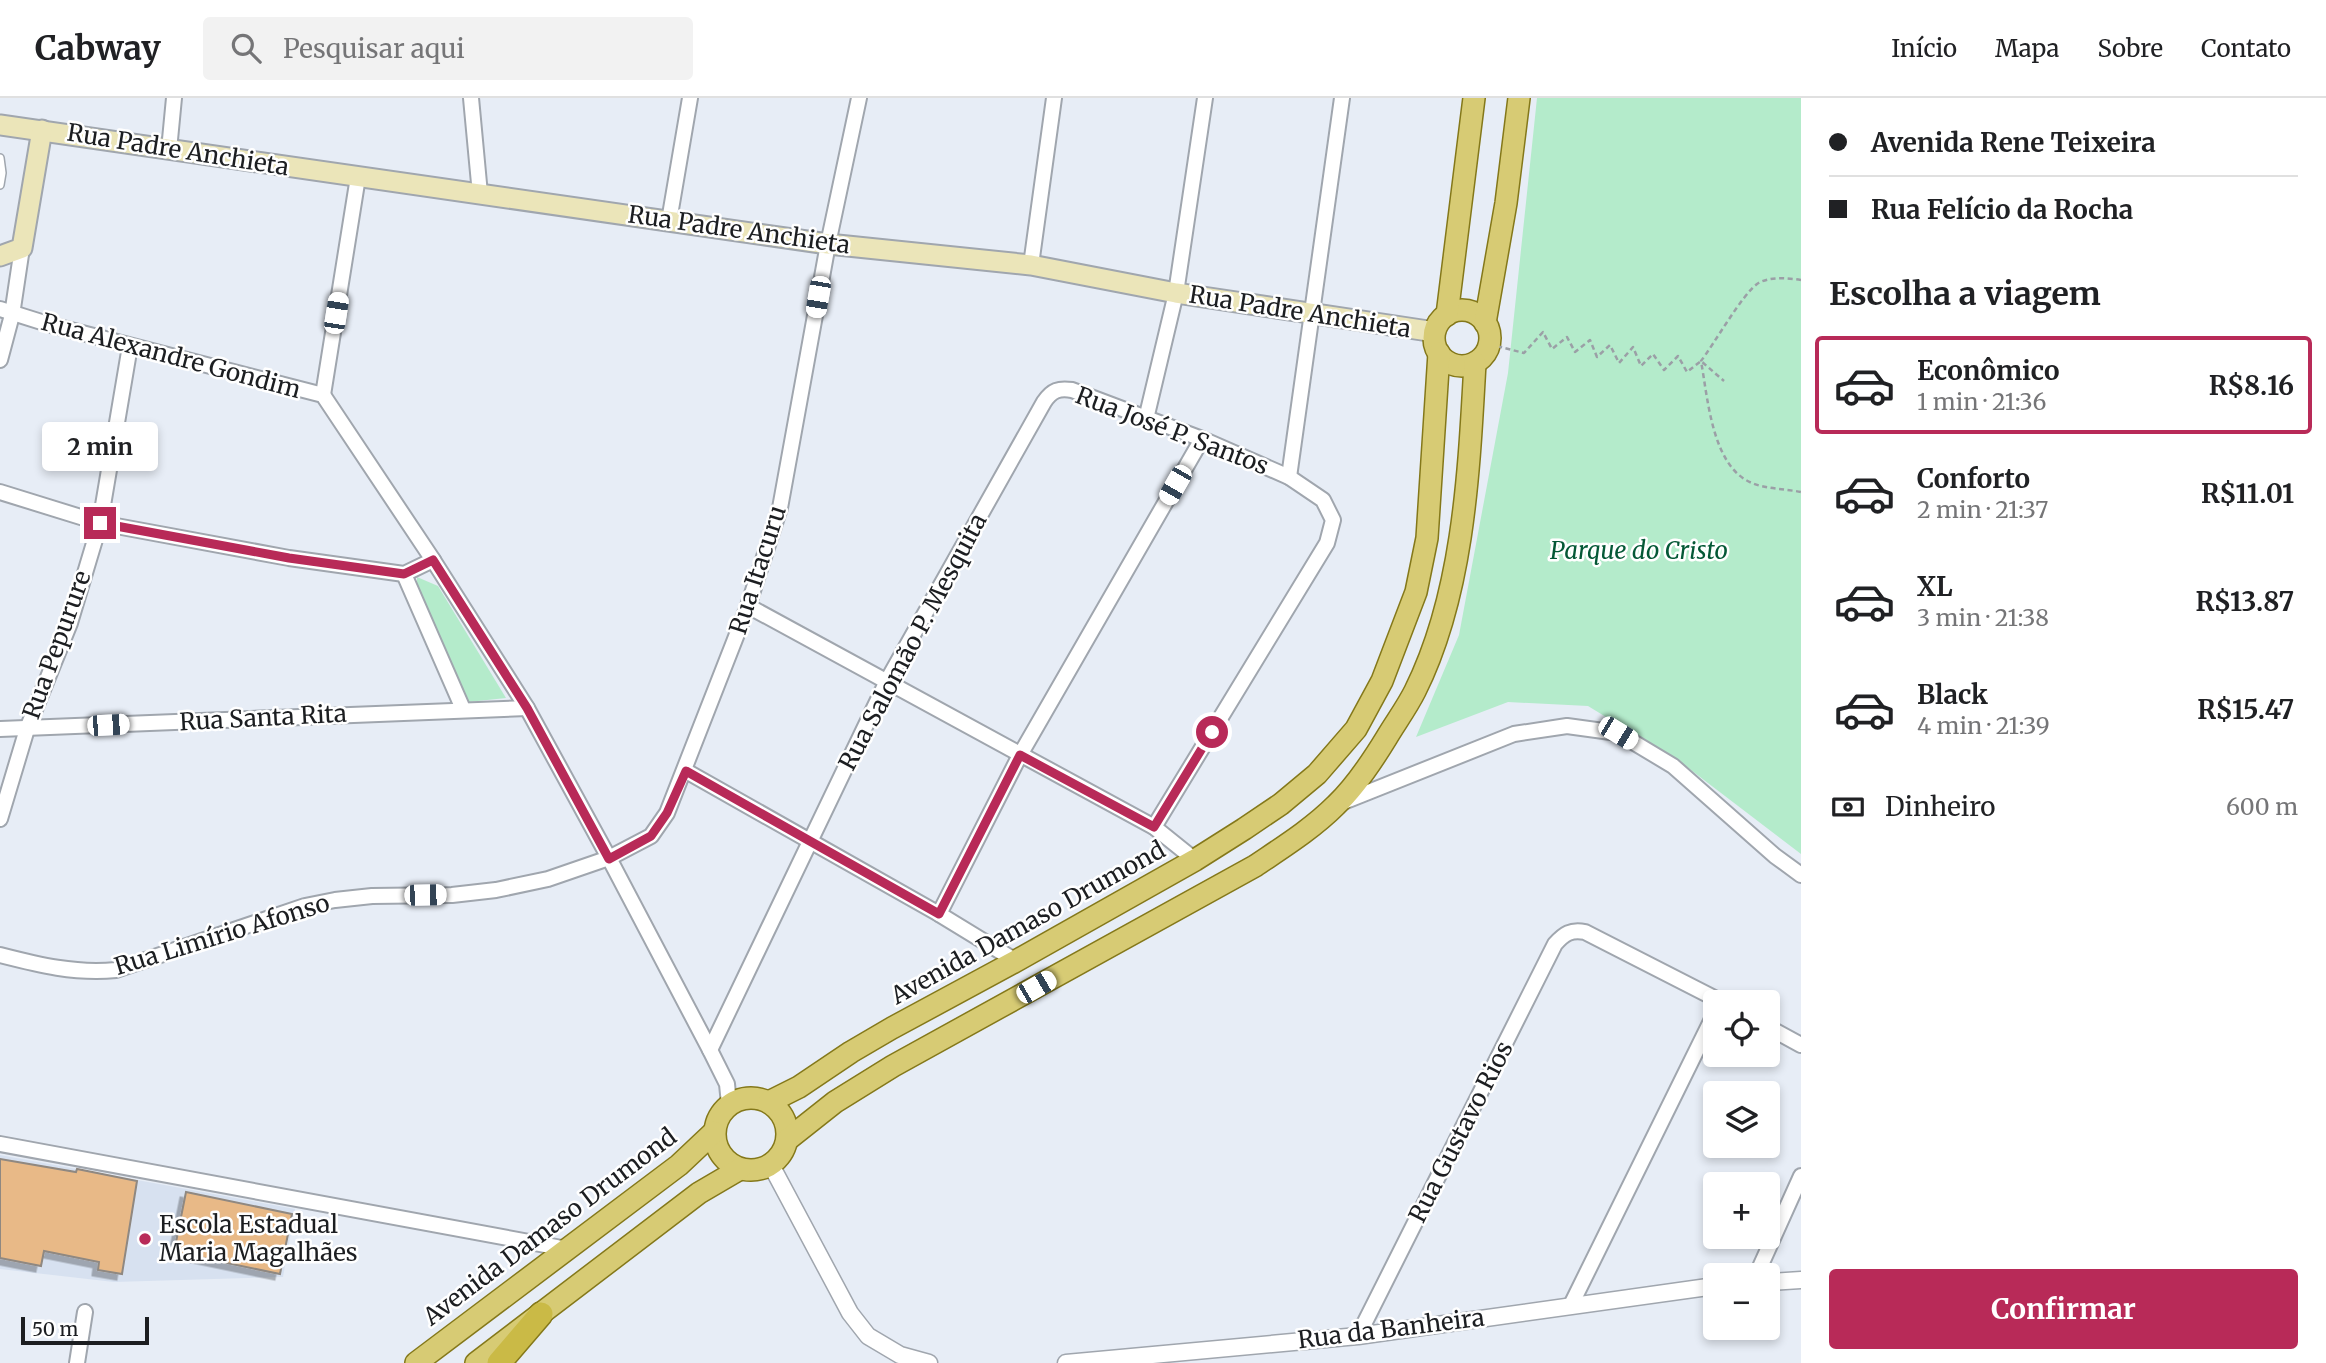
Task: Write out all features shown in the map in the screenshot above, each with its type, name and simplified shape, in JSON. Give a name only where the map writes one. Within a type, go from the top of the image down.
[{"type":"highway","points":[[499,1363],[541,1314]]},
{"type":"main road","points":[[1474,98],[1436,346],[1439,353],[1451,364],[1468,365],[1475,363],[1486,351],[1519,98]]},
{"type":"main road","name":"Rua Padre Anchieta","points":[[0,125],[828,244],[1031,265],[1176,293],[1312,315],[1441,323]]},
{"type":"main road","points":[[0,256],[22,248],[42,130]]},
{"type":"main road","points":[[1441,323],[1455,311],[1472,312],[1487,333]]},
{"type":"main road","name":"Avenida Damaso Drumond","points":[[769,1102],[799,1087],[892,1028],[1195,860],[1280,804],[1317,774],[1356,729],[1382,681],[1416,592],[1427,538],[1439,353]]},
{"type":"main road","points":[[787,1140],[835,1102],[892,1066],[1255,866],[1297,839],[1337,804],[1376,754],[1415,691],[1437,637],[1452,577],[1469,475],[1475,363]]},
{"type":"main road","points":[[748,1097],[769,1102],[776,1107],[785,1122],[787,1140],[784,1150],[771,1165],[751,1171],[740,1169],[724,1159],[715,1141],[716,1121],[729,1104],[748,1097]]},
{"type":"main road","name":"Avenida Damaso Drumond","points":[[416,1363],[679,1165],[714,1132]]},
{"type":"main road","points":[[476,1363],[699,1193],[740,1169]]},
{"type":"street","points":[[169,150],[174,98]]},
{"type":"street","points":[[471,98],[480,194]]},
{"type":"street","points":[[668,221],[690,98]]},
{"type":"street","name":"Rua Itacuru","points":[[609,859],[651,836],[667,813],[686,771],[748,606],[780,508],[828,244],[859,98]]},
{"type":"street","points":[[1031,265],[1054,98]]},
{"type":"street","points":[[1146,419],[1176,293],[1205,98]]},
{"type":"street","points":[[1289,477],[1342,98]]},
{"type":"street","points":[[323,395],[358,177]]},
{"type":"street","points":[[0,360],[6,312],[22,248]]},
{"type":"street","name":"Rua Alexandre Gondim","points":[[6,312],[323,395],[527,708],[710,1050],[727,1084],[729,1104]]},
{"type":"street","name":"Rua Pepurure","points":[[0,819],[27,729],[70,623],[100,523],[130,346]]},
{"type":"street","name":"Rua José P. Santos","points":[[1054,391],[1072,390],[1202,439],[1289,477],[1323,500],[1333,520],[1327,543],[1154,827]]},
{"type":"street","name":"Rua Salomão P. Mesquita","points":[[710,1050],[887,681],[1044,402],[1054,391]]},
{"type":"street","points":[[939,914],[1020,755],[1202,439]]},
{"type":"street","points":[[0,492],[100,523],[289,558],[404,574],[433,560]]},
{"type":"street","points":[[404,574],[463,709]]},
{"type":"street","points":[[748,606],[1154,827],[1195,860]]},
{"type":"street","name":"Rua Santa Rita","points":[[0,729],[527,708]]},
{"type":"street","points":[[1337,804],[1514,734],[1567,726],[1618,733],[1672,766],[1775,856],[1801,875]]},
{"type":"street","points":[[686,771],[939,914],[1016,961]]},
{"type":"street","name":"Rua Limírio Afonso","points":[[0,955],[61,970],[116,970],[304,906],[335,900],[452,895],[496,890],[548,879],[609,859]]},
{"type":"street","name":"Rua Gustavo Rios","points":[[1358,1336],[1555,944],[1569,932],[1585,932],[1703,996]]},
{"type":"street","points":[[1780,1034],[1801,1045]]},
{"type":"street","points":[[1571,1305],[1703,1039]]},
{"type":"street","points":[[0,1144],[566,1249]]},
{"type":"street","points":[[771,1165],[850,1313],[868,1336],[900,1355],[929,1363]]},
{"type":"street","points":[[1762,1263],[1801,1176]]},
{"type":"street","points":[[1780,1281],[1801,1280]]},
{"type":"street","name":"Rua da Banheira","points":[[1066,1363],[1358,1336],[1703,1288]]},
{"type":"street","points":[[76,1363],[85,1312]]},
{"type":"lane","points":[[0,158],[0,186]]},
{"type":"path","points":[[1487,333],[1524,353],[1543,332],[1552,349],[1567,337],[1575,352],[1590,340],[1597,357],[1610,345],[1619,363],[1633,347],[1641,366],[1653,355],[1664,370],[1678,356],[1687,372],[1701,361],[1742,301],[1758,283],[1783,278],[1801,280]]},
{"type":"path","points":[[1701,361],[1724,381]]},
{"type":"path","points":[[1701,361],[1714,430],[1726,462],[1751,483],[1801,492]]},
{"type":"shaded area","name":"Escola Estadual Maria Magalhães","points":[[0,1155],[295,1209],[283,1277],[114,1282],[0,1269]]},
{"type":"green space","name":"Parque do Cristo","points":[[1537,98],[1801,98],[1801,854],[1683,764],[1588,706],[1508,702],[1416,737],[1459,635],[1508,373]]},
{"type":"green space","points":[[417,577],[438,586],[506,698],[468,702],[417,588]]},
{"type":"building","points":[[0,1159],[76,1172],[77,1169],[137,1181],[122,1274],[98,1270],[99,1262],[44,1251],[41,1266],[0,1258]]},
{"type":"building","points":[[186,1192],[292,1214],[280,1274],[174,1252]]},
{"type":"place","name":"Escola Estadual Maria Magalhães","points":[[145,1239]]},
{"type":"route","points":[[100,523],[289,558],[404,574],[433,560],[527,708],[609,859],[651,836],[667,813],[686,771],[939,914],[1020,755],[1154,827],[1212,732]]}]
